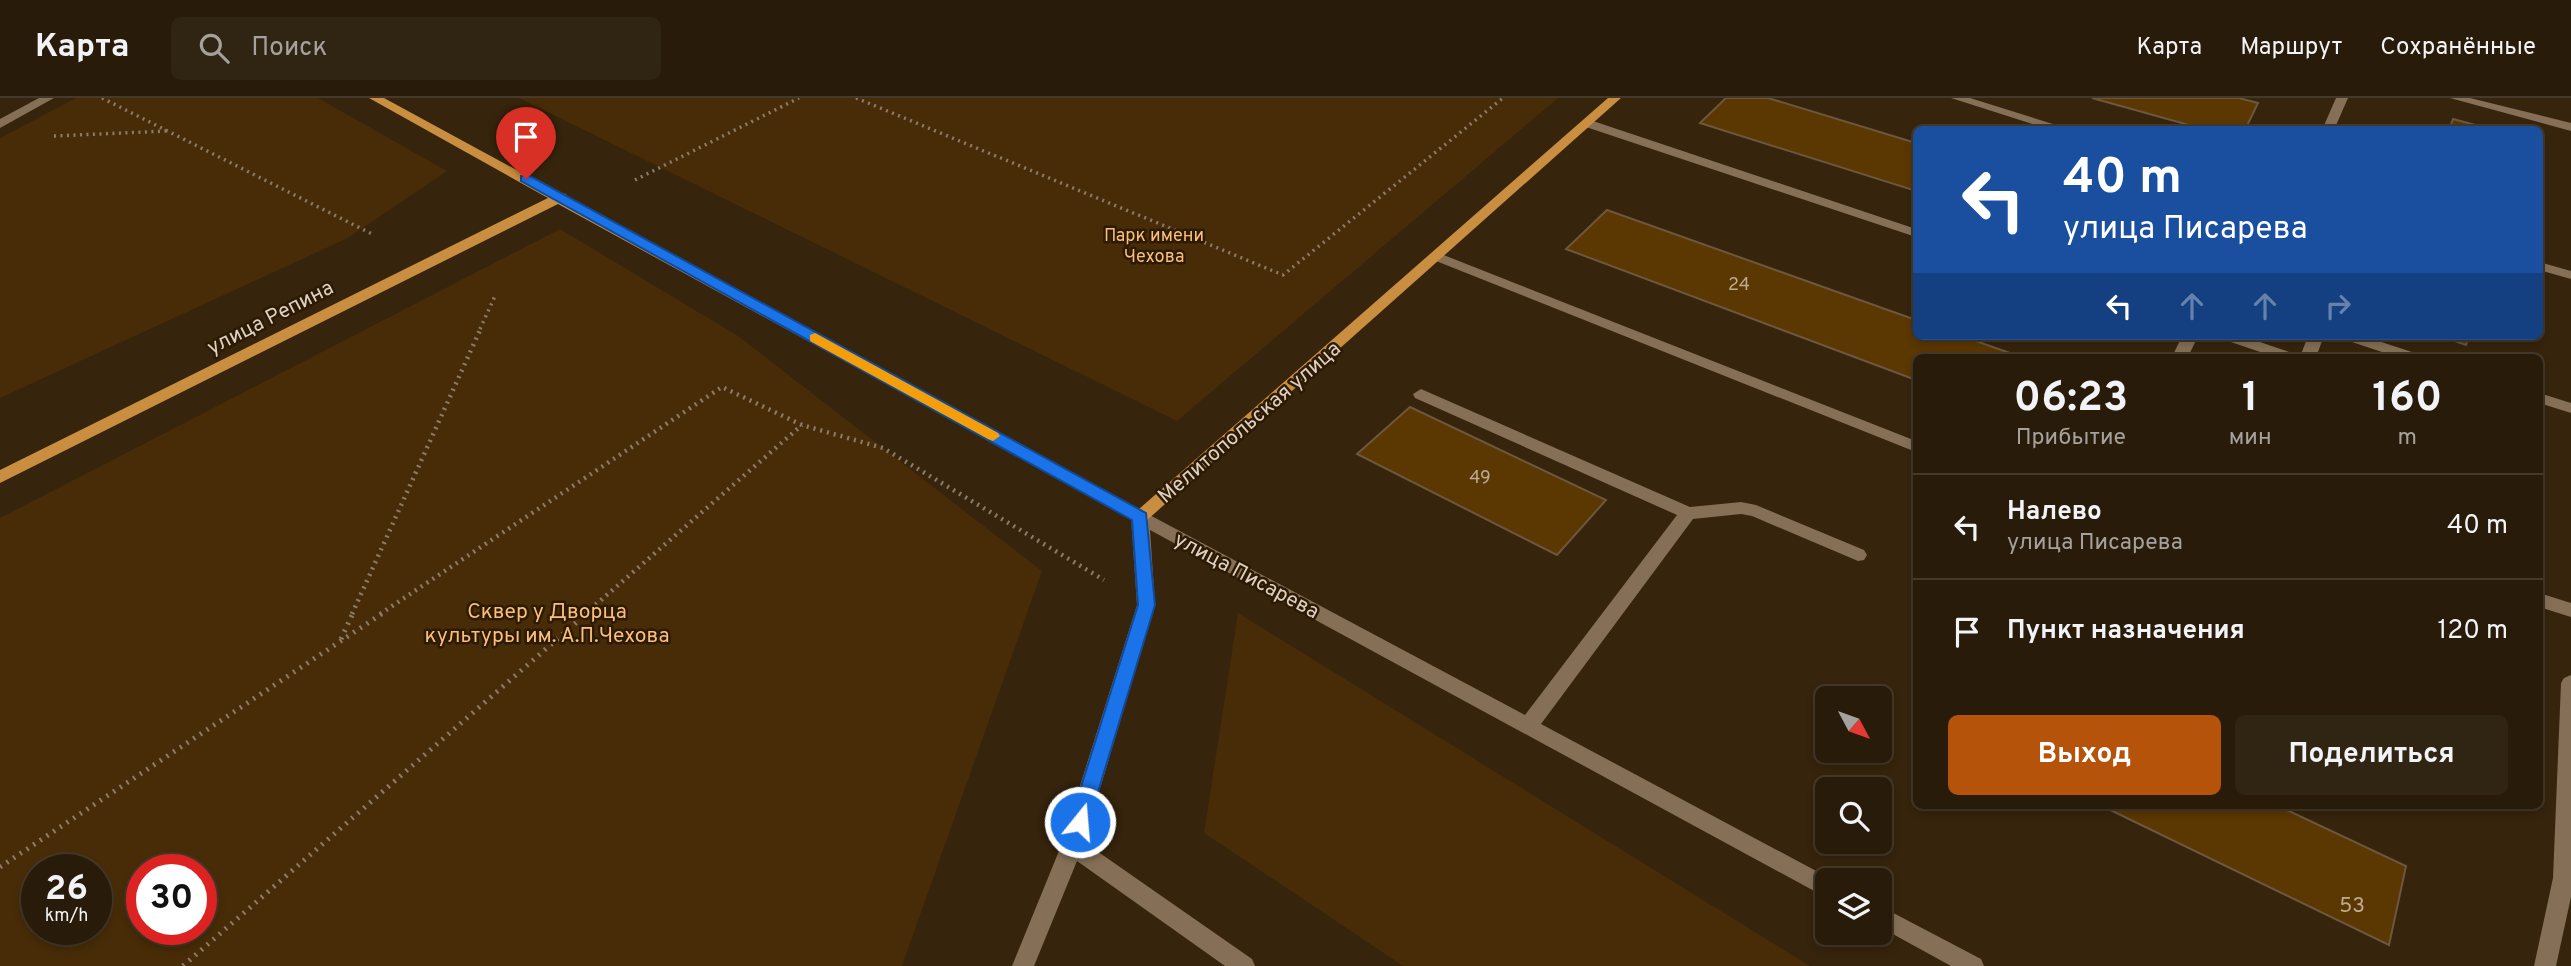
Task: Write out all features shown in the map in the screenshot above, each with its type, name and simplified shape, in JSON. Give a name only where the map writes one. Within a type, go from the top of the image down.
[{"type":"main road","name":"улица Писарева","points":[[375,98],[561,197],[1140,517]]},
{"type":"main road","name":"Мелитопольская улица","points":[[1140,517],[1615,98]]},
{"type":"main road","name":"улица Репина","points":[[0,477],[561,197]]},
{"type":"street","points":[[0,124],[48,98]]},
{"type":"street","points":[[1957,98],[2052,126]]},
{"type":"street","points":[[2330,126],[2342,98]]},
{"type":"street","points":[[2456,98],[2571,127]]},
{"type":"street","points":[[1587,123],[1913,232]]},
{"type":"street","points":[[1436,256],[1913,446]]},
{"type":"street","points":[[2543,267],[2571,275]]},
{"type":"street","points":[[2239,340],[2281,354]]},
{"type":"street","points":[[2360,340],[2404,354]]},
{"type":"street","points":[[1421,394],[1688,513],[1741,508],[1774,518],[1858,555]]},
{"type":"street","points":[[2543,399],[2571,408]]},
{"type":"street","points":[[1527,727],[1688,513]]},
{"type":"street","name":"Мелитопольская улица","points":[[1023,966],[1072,846],[1146,605],[1140,517]]},
{"type":"street","name":"улица Писарева","points":[[1140,517],[1815,882]]},
{"type":"street","points":[[2543,601],[2571,610]]},
{"type":"street","points":[[2545,966],[2564,878],[2571,683]]},
{"type":"street","points":[[1072,846],[1244,966]]},
{"type":"street","points":[[1892,922],[1973,966]]},
{"type":"path","points":[[102,98],[372,234]]},
{"type":"path","points":[[635,180],[799,98]]},
{"type":"path","points":[[856,98],[1283,275],[1503,98]]},
{"type":"path","points":[[52,136],[168,131]]},
{"type":"path","points":[[340,640],[495,296]]},
{"type":"path","points":[[0,867],[722,387],[802,425],[883,448],[1146,605]]},
{"type":"path","points":[[183,966],[802,425]]},
{"type":"green space","points":[[76,98],[318,98],[447,171],[348,238],[0,398],[0,138]]},
{"type":"green space","name":"Парк имени Чехова","points":[[519,98],[1558,98],[1177,421]]},
{"type":"green space","name":"Сквер у Дворца культуры им. А.П.Чехова","points":[[560,229],[738,336],[1042,571],[902,966],[0,966],[0,518]]},
{"type":"green space","points":[[1238,613],[1810,966],[1403,966],[1204,833]]},
{"type":"building","points":[[1726,98],[1768,98],[1913,142],[1913,190],[1700,123]]},
{"type":"building","points":[[2092,98],[2239,98],[2258,103],[2247,126],[2193,126]]},
{"type":"building","points":[[2453,119],[2479,126],[2450,126]]},
{"type":"building","points":[[1607,210],[1913,319],[1913,340],[1973,340],[2013,354],[1913,354],[1913,379],[1566,249]]},
{"type":"building","points":[[2452,340],[2468,340],[2466,345]]},
{"type":"building","points":[[1410,407],[1606,500],[1557,555],[1357,454]]},
{"type":"building","points":[[2108,809],[2285,809],[2406,866],[2389,945]]},
{"type":"slow traffic","points":[[815,338],[993,436]]},
{"type":"route","points":[[526,179],[1140,517],[1146,605],[1080,822]]}]
